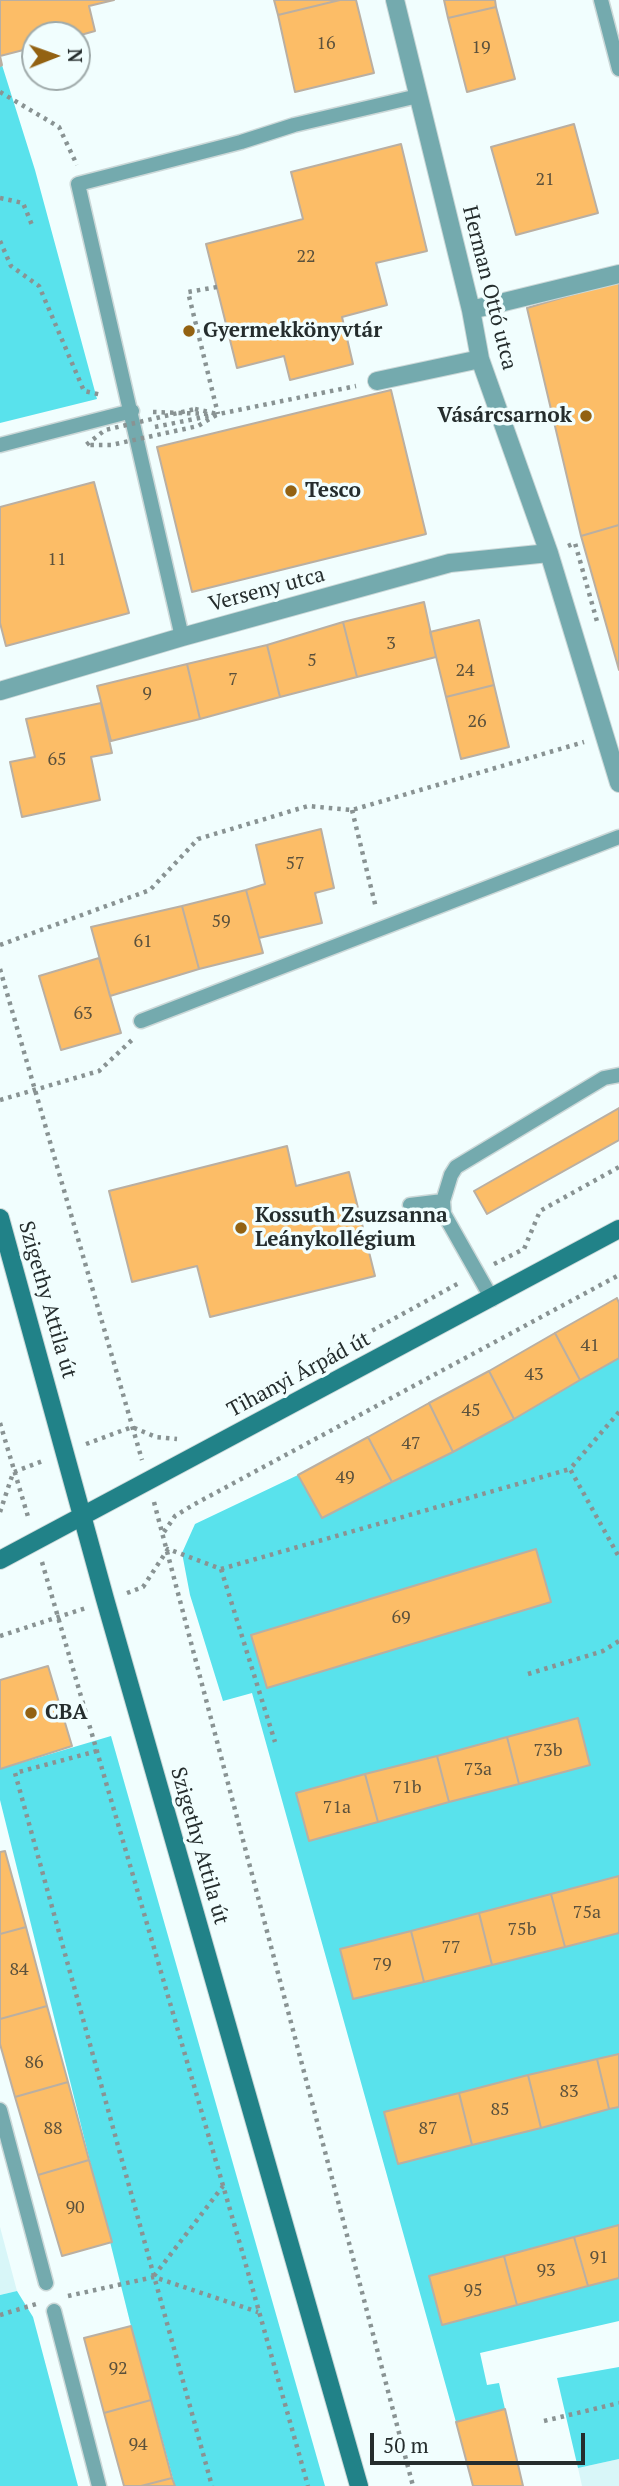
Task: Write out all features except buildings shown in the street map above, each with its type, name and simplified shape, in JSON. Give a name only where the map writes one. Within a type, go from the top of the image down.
[{"type":"street","name":"Herman Ottó utca","points":[[395,0],[471,310],[480,359],[550,553],[619,783]]},
{"type":"street","points":[[471,310],[619,274]]},
{"type":"street","points":[[377,382],[480,359]]},
{"type":"street","name":"Verseny utca","points":[[0,691],[182,637],[450,563],[550,553]]},
{"type":"street","name":"Szigethy Attila út","points":[[0,1218],[82,1516],[359,2486]]},
{"type":"street","name":"Tihanyi Árpád út","points":[[0,1560],[619,1229]]},
{"type":"lane","points":[[601,0],[619,69]]},
{"type":"lane","points":[[182,637],[78,184],[241,142],[294,125],[418,96]]},
{"type":"lane","points":[[0,446],[131,406]]},
{"type":"lane","points":[[141,1021],[619,837]]},
{"type":"lane","points":[[492,1298],[444,1214],[443,1201],[451,1175],[456,1167],[604,1078],[619,1075]]},
{"type":"lane","points":[[410,1205],[443,1201]]},
{"type":"lane","points":[[0,2110],[46,2283]]},
{"type":"lane","points":[[54,2311],[99,2486]]},
{"type":"path","points":[[0,92],[59,127],[85,183]]},
{"type":"path","points":[[0,198],[23,203],[32,225]]},
{"type":"path","points":[[0,241],[11,266],[39,285],[83,391],[131,406],[218,414]]},
{"type":"path","points":[[217,287],[188,292],[218,414]]},
{"type":"path","points":[[136,431],[377,382]]},
{"type":"path","points":[[195,409],[218,414],[198,426],[111,446],[86,445],[105,430],[195,409]]},
{"type":"path","points":[[0,945],[150,890],[198,839],[308,806],[352,810],[605,735]]},
{"type":"path","points":[[352,810],[381,929]]},
{"type":"path","points":[[0,969],[132,1427],[156,1437],[178,1439]]},
{"type":"path","points":[[0,1100],[99,1071],[132,1041],[141,1021]]},
{"type":"path","points":[[333,1352],[524,1249],[540,1211],[619,1167]]},
{"type":"path","points":[[413,2486],[163,1533],[175,1516],[184,1510],[619,1275]]},
{"type":"path","points":[[168,1549],[221,1569],[570,1469],[619,1412]]},
{"type":"path","points":[[0,1423],[13,1472],[0,1512]]},
{"type":"path","points":[[570,1469],[619,1557]]},
{"type":"path","points":[[221,1569],[275,1742]]},
{"type":"path","points":[[0,1636],[60,1618],[308,2486]]},
{"type":"path","points":[[528,1674],[603,1651],[619,1641]]},
{"type":"path","points":[[97,1751],[15,1773],[212,2486]]},
{"type":"path","points":[[154,2277],[223,2186]]},
{"type":"path","points":[[64,2297],[154,2277],[259,2312]]},
{"type":"path","points":[[0,2315],[38,2303]]},
{"type":"path","points":[[544,2421],[619,2403]]},
{"type":"shaded area","points":[[2,65],[35,170],[97,399],[0,423],[0,66]]},
{"type":"shaded area","points":[[619,1358],[619,2321],[480,2353],[487,2385],[499,2383],[505,2409],[456,2422],[252,1693],[223,1701],[190,1595],[182,1553],[195,1524],[298,1475],[322,1518],[453,1452]]},
{"type":"shaded area","points":[[111,1736],[325,2486],[175,2486],[131,2326],[0,1800],[0,1769]]},
{"type":"shaded area","points":[[0,2227],[17,2291],[0,2295]]},
{"type":"shaded area","points":[[17,2291],[33,2317],[78,2486],[0,2486],[0,2295]]},
{"type":"shaded area","points":[[619,2367],[619,2459],[578,2468],[557,2378]]},
{"type":"shaded area","points":[[619,2459],[619,2486],[582,2486],[578,2468]]},
{"type":"place","name":"Gyermekkönyvtár","points":[[189,331]]},
{"type":"place","name":"Vásárcsarnok","points":[[586,416]]},
{"type":"place","name":"Tesco","points":[[291,491]]},
{"type":"place","name":"Kossuth Zsuzsanna Leánykollégium","points":[[241,1228]]},
{"type":"place","name":"CBA","points":[[31,1713]]}]
